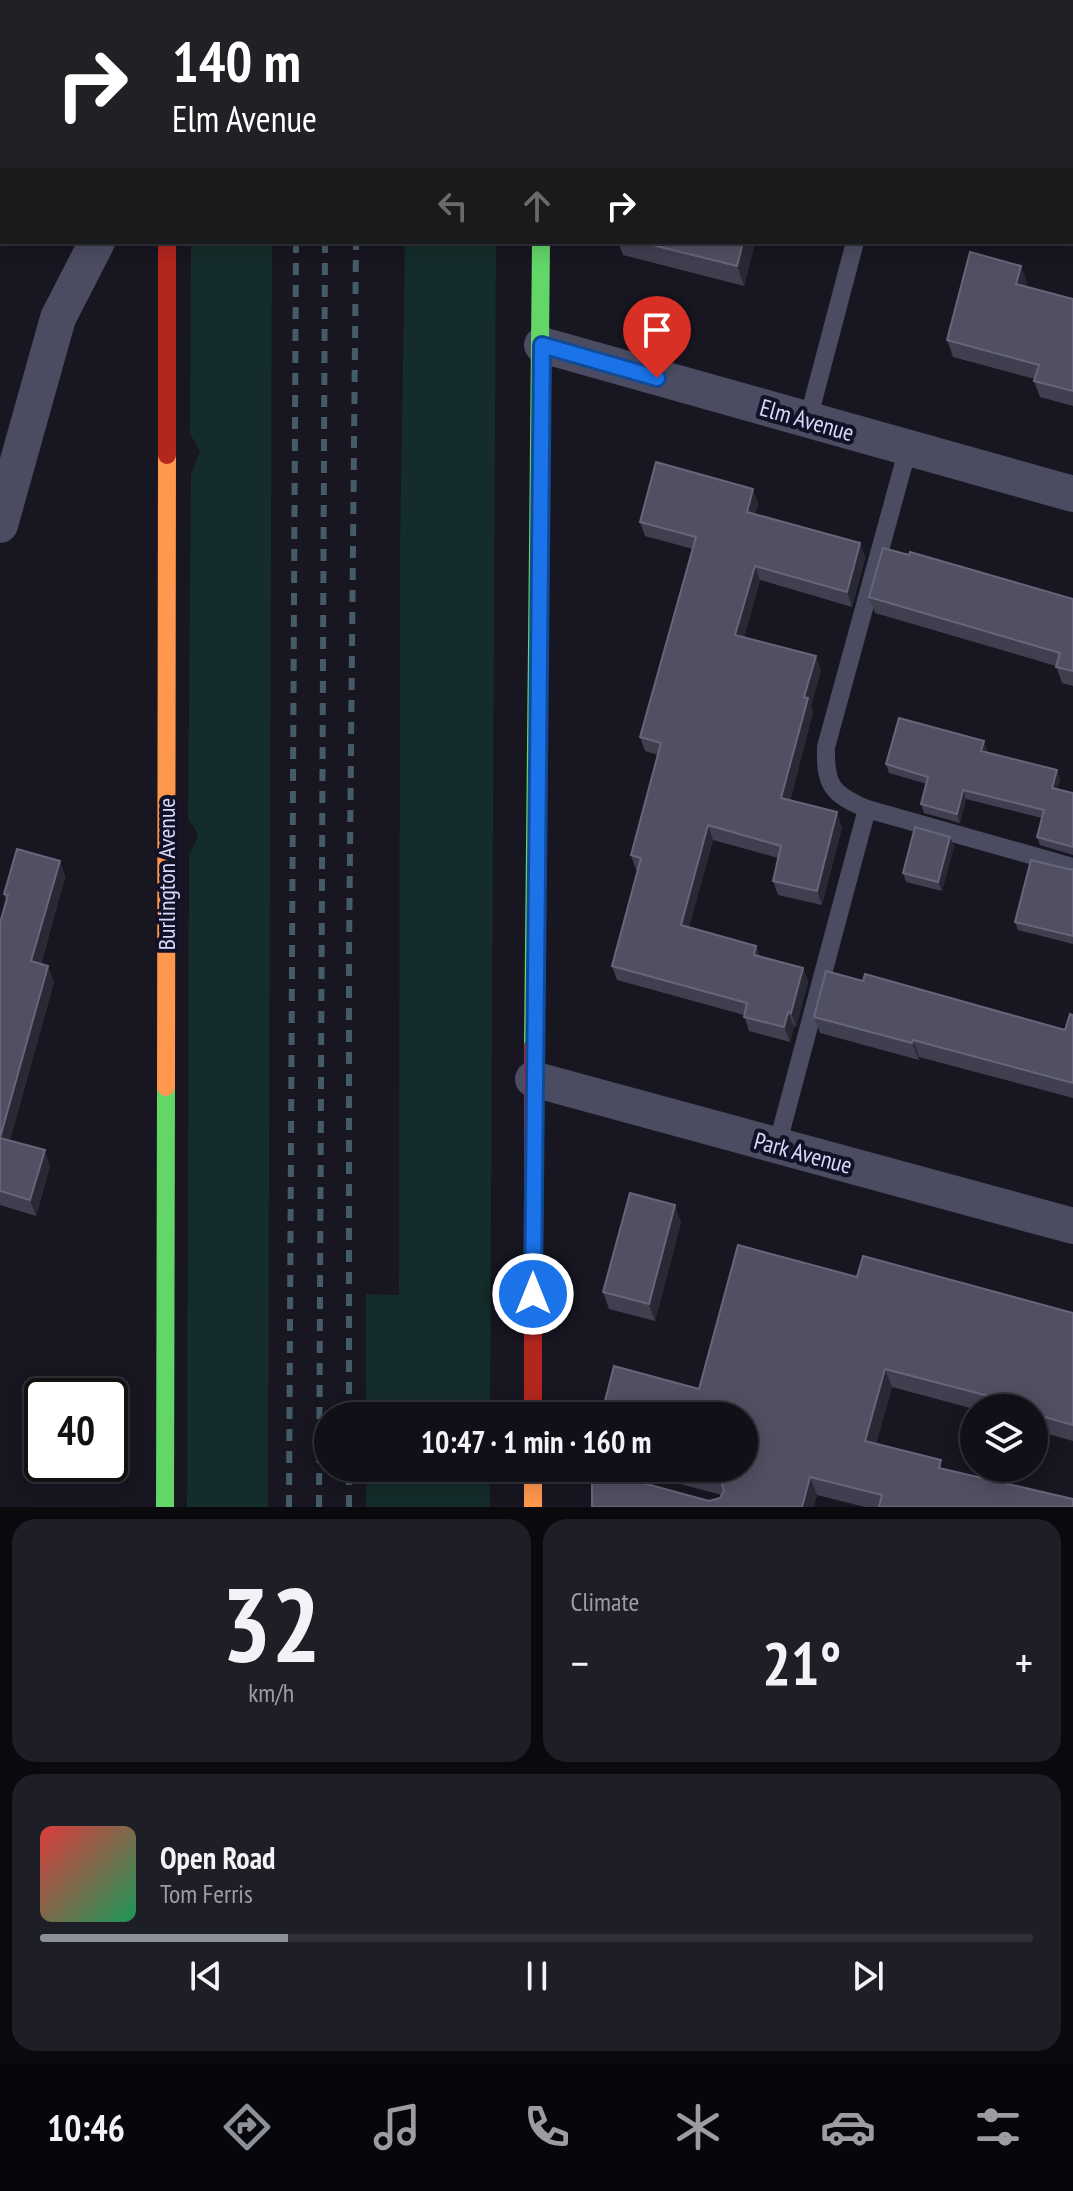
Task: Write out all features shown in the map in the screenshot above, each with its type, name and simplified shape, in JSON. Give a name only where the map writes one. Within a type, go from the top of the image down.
[{"type":"street","points":[[0,525],[58,318],[96,244]]},
{"type":"street","name":"Burlington Avenue","points":[[165,1507],[167,244]]},
{"type":"street","points":[[533,1402],[541,244]]},
{"type":"street","name":"Elm Avenue","points":[[542,345],[1073,494]]},
{"type":"street","name":"Park Avenue","points":[[533,1079],[1073,1226]]},
{"type":"street","points":[[533,1482],[533,1507]]},
{"type":"lane","points":[[808,420],[854,244]]},
{"type":"lane","points":[[908,448],[826,747],[825,771],[831,788],[846,800],[867,809],[1073,867]]},
{"type":"lane","points":[[777,1146],[867,809]]},
{"type":"lane","points":[[626,1482],[637,1485]]},
{"type":"green space","points":[[191,244],[272,244],[268,1507],[187,1507],[189,854],[197,836],[188,820],[191,474],[200,451],[190,434]]},
{"type":"green space","points":[[405,244],[496,244],[490,1402],[366,1402],[366,1294],[399,1295],[400,544]]},
{"type":"green space","points":[[366,1482],[490,1482],[490,1507],[366,1507]]},
{"type":"building","points":[[648,244],[742,244],[737,266]]},
{"type":"building","points":[[970,252],[1021,266],[1016,284],[1073,299],[1073,391],[1034,381],[1039,365],[947,340]]},
{"type":"building","points":[[656,462],[753,489],[747,512],[860,543],[847,592],[755,566],[735,635],[816,656],[781,798],[837,812],[817,891],[773,881],[781,846],[708,825],[681,925],[756,946],[754,955],[803,968],[784,1027],[744,1017],[747,1003],[612,966],[641,858],[631,855],[661,743],[640,737],[696,537],[640,522]]},
{"type":"building","points":[[883,548],[909,555],[910,552],[1073,599],[1073,671],[1056,667],[1060,653],[869,597]]},
{"type":"building","points":[[899,718],[984,741],[981,751],[1057,770],[1052,788],[1073,793],[1073,847],[1037,837],[1044,810],[963,790],[957,814],[921,804],[928,777],[886,764]]},
{"type":"building","points":[[915,827],[950,837],[938,882],[903,873]]},
{"type":"building","points":[[17,849],[60,861],[31,961],[48,966],[0,1138],[0,923],[8,895],[4,894]]},
{"type":"building","points":[[1031,860],[1073,869],[1073,936],[1015,922]]},
{"type":"building","points":[[826,971],[863,981],[865,974],[1065,1030],[1070,1014],[1073,1015],[1073,1083],[814,1017]]},
{"type":"building","points":[[0,1138],[45,1150],[30,1200],[0,1191]]},
{"type":"building","points":[[630,1193],[675,1205],[649,1304],[603,1292]]},
{"type":"building","points":[[738,1245],[857,1277],[863,1256],[1073,1313],[1073,1425],[1048,1418],[1048,1394],[981,1394],[885,1369],[865,1441],[941,1460],[939,1468],[960,1473],[960,1482],[1000,1482],[1073,1499],[1073,1507],[879,1507],[882,1495],[810,1477],[802,1507],[592,1507],[592,1482],[640,1482],[709,1501],[720,1498],[724,1491],[721,1482],[758,1482],[758,1402],[605,1402],[614,1366],[699,1389]]},
{"type":"railway","points":[[289,1507],[296,244]]},
{"type":"railway","points":[[319,1507],[325,244]]},
{"type":"railway","points":[[349,1402],[349,953],[356,244]]},
{"type":"railway","points":[[349,1482],[349,1507]]},
{"type":"traffic: fast","points":[[533,1046],[541,244]]},
{"type":"traffic: fast","points":[[165,1507],[166,1087]]},
{"type":"traffic: slow","points":[[166,1087],[167,455]]},
{"type":"traffic: slow","points":[[533,1482],[533,1507]]},
{"type":"traffic: jam","points":[[167,244],[167,455]]},
{"type":"traffic: jam","points":[[533,1046],[533,1402]]},
{"type":"route","points":[[533,1294],[542,345],[657,378]]}]
